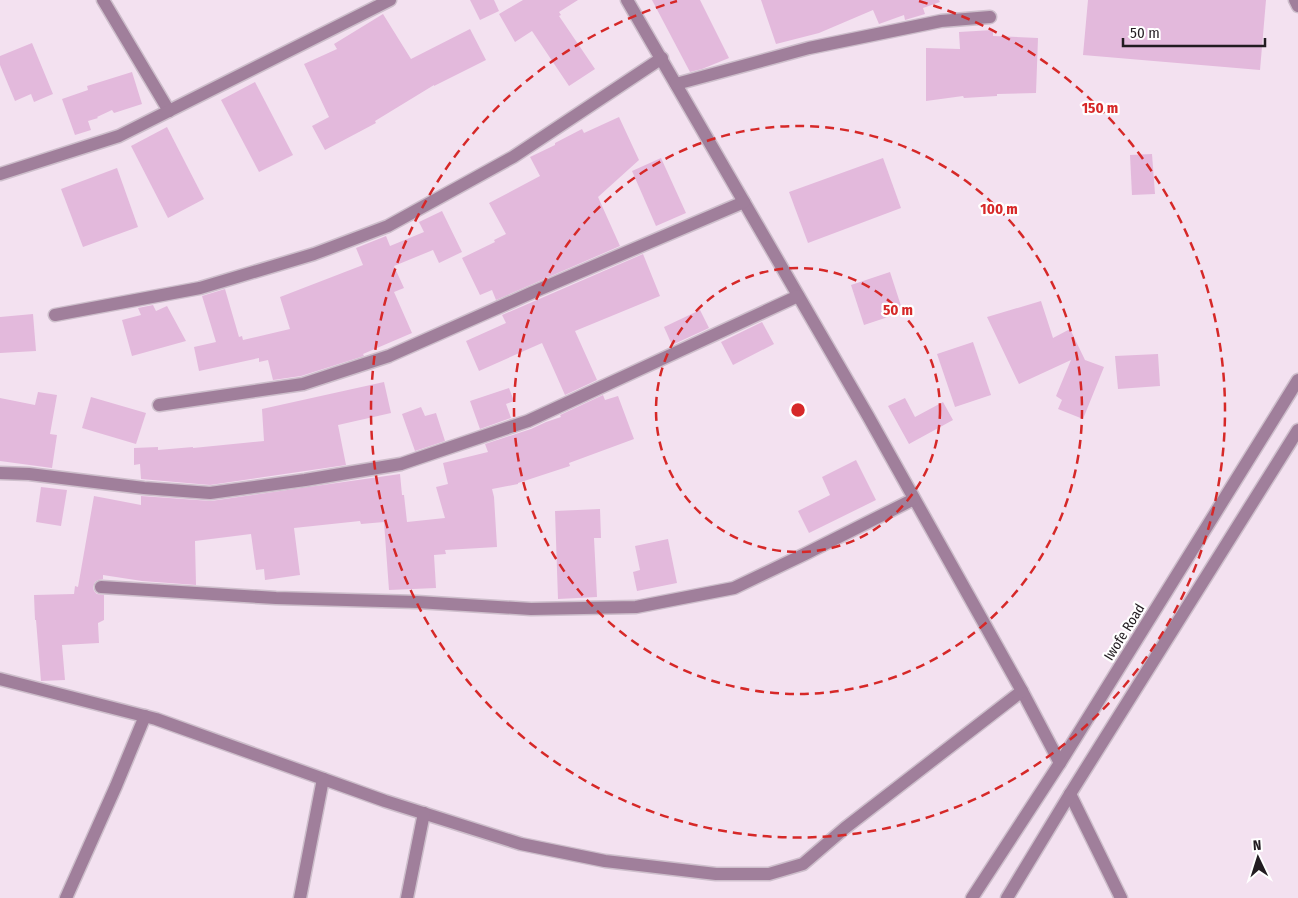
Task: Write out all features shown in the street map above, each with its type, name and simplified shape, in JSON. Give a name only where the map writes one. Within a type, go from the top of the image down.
[{"type":"street","points":[[103,0],[169,111]]},
{"type":"street","points":[[0,174],[119,136],[390,0]]},
{"type":"street","points":[[627,0],[914,499],[1022,691],[1060,763]]},
{"type":"street","points":[[1295,0],[1298,6]]},
{"type":"street","points":[[676,84],[809,48],[941,21],[990,17]]},
{"type":"street","points":[[55,315],[200,288],[314,254],[388,226],[513,157],[662,58]]},
{"type":"street","points":[[159,405],[303,384],[389,356],[744,202]]},
{"type":"street","points":[[0,473],[28,474],[144,488],[210,493],[401,464],[528,421],[798,296]]},
{"type":"street","name":"Iwofe Road","points":[[972,898],[1060,763],[1298,380]]},
{"type":"street","points":[[1007,898],[1298,430]]},
{"type":"street","points":[[101,587],[276,598],[417,602],[531,609],[636,607],[734,588],[914,499]]},
{"type":"street","points":[[0,679],[145,716],[385,801],[521,844],[605,861],[716,874],[769,874],[803,864],[844,828],[1022,691]]},
{"type":"street","points":[[66,898],[145,716]]},
{"type":"street","points":[[300,898],[323,779]]},
{"type":"street","points":[[1070,794],[1121,898]]},
{"type":"street","points":[[407,898],[424,813]]},
{"type":"building","points":[[470,0],[494,0],[499,11],[480,20]]},
{"type":"building","points":[[523,0],[578,0],[559,12],[561,15],[559,16],[595,69],[569,86],[532,31],[515,42],[499,14]]},
{"type":"building","points":[[652,0],[700,0],[729,58],[690,72]]},
{"type":"building","points":[[761,0],[939,0],[940,2],[923,8],[925,14],[905,20],[904,15],[879,24],[873,10],[819,33],[776,44]]},
{"type":"building","points":[[1088,0],[1266,0],[1260,70],[1083,55]]},
{"type":"building","points":[[383,14],[411,59],[470,29],[486,60],[434,85],[375,121],[376,123],[325,150],[312,126],[329,117],[304,64],[337,49],[334,44]]},
{"type":"building","points":[[993,30],[993,36],[1038,38],[1036,93],[997,94],[997,96],[964,98],[963,96],[926,101],[926,48],[960,49],[959,32]]},
{"type":"building","points":[[32,43],[53,94],[34,102],[31,94],[15,101],[0,65],[0,56]]},
{"type":"building","points":[[132,72],[142,104],[114,113],[112,110],[88,121],[91,130],[75,135],[62,99],[88,90],[87,86]]},
{"type":"building","points":[[255,82],[293,155],[259,172],[221,100]]},
{"type":"building","points":[[619,117],[639,160],[598,197],[620,246],[496,300],[492,290],[480,295],[462,258],[495,242],[494,240],[506,234],[489,203],[540,176],[530,157],[582,129],[584,133]]},
{"type":"building","points":[[167,127],[204,199],[168,218],[131,146]]},
{"type":"building","points":[[1152,154],[1155,194],[1132,195],[1130,155]]},
{"type":"building","points":[[661,158],[686,213],[656,226],[632,171]]},
{"type":"building","points":[[883,158],[901,208],[808,243],[789,192]]},
{"type":"building","points":[[117,168],[138,227],[83,247],[61,189]]},
{"type":"building","points":[[442,211],[462,252],[439,263],[433,250],[394,266],[404,288],[394,292],[412,333],[363,354],[364,356],[301,376],[273,380],[268,360],[259,362],[259,358],[199,371],[194,347],[216,342],[202,296],[225,289],[239,337],[242,336],[243,340],[290,329],[280,297],[363,265],[356,248],[386,236],[390,246],[424,232],[419,222]]},
{"type":"building","points":[[643,254],[660,296],[575,331],[597,380],[565,395],[542,343],[479,371],[466,341],[506,323],[502,315]]},
{"type":"building","points":[[890,272],[903,312],[864,325],[851,285]]},
{"type":"building","points":[[1041,301],[1053,338],[1070,329],[1085,360],[1104,367],[1083,419],[1058,409],[1062,400],[1056,396],[1071,360],[1019,384],[987,317]]},
{"type":"building","points":[[153,305],[156,311],[167,306],[186,341],[132,356],[122,320],[141,315],[138,308]]},
{"type":"building","points":[[700,310],[709,328],[672,345],[664,327]]},
{"type":"building","points":[[33,314],[36,351],[0,353],[0,317]]},
{"type":"building","points":[[762,322],[774,344],[733,365],[721,342]]},
{"type":"building","points":[[973,342],[991,395],[955,407],[937,354]]},
{"type":"building","points":[[1158,354],[1160,386],[1118,389],[1115,356]]},
{"type":"building","points":[[384,382],[391,413],[338,425],[346,465],[210,485],[141,479],[140,464],[134,465],[134,448],[158,447],[158,450],[264,441],[262,409]]},
{"type":"building","points":[[509,388],[514,401],[506,404],[511,418],[480,429],[470,401]]},
{"type":"building","points":[[38,392],[57,395],[50,434],[57,435],[52,468],[0,461],[0,398],[35,405]]},
{"type":"building","points":[[603,395],[605,400],[618,396],[634,439],[569,463],[570,466],[518,484],[492,489],[497,547],[445,550],[446,554],[434,555],[436,588],[389,590],[384,522],[361,524],[360,521],[294,528],[300,575],[265,580],[264,569],[256,570],[251,534],[195,541],[196,585],[142,581],[103,575],[103,579],[95,582],[94,591],[97,594],[104,595],[104,620],[98,623],[99,643],[62,645],[65,680],[41,681],[34,595],[74,594],[75,586],[78,587],[94,496],[141,505],[141,496],[211,501],[400,474],[407,522],[445,518],[436,487],[448,484],[443,463],[488,452],[485,444],[561,417],[560,415]]},
{"type":"building","points":[[91,397],[146,413],[136,444],[82,428]]},
{"type":"building","points":[[905,398],[915,417],[943,402],[953,420],[909,444],[888,406]]},
{"type":"building","points":[[421,407],[425,416],[436,413],[445,441],[415,451],[402,414]]},
{"type":"building","points":[[856,460],[876,500],[809,533],[798,511],[830,495],[822,477]]},
{"type":"building","points":[[41,487],[67,490],[61,526],[36,522]]},
{"type":"building","points":[[600,509],[601,538],[594,538],[597,597],[558,599],[555,511]]},
{"type":"building","points":[[668,539],[677,583],[637,591],[633,572],[640,570],[635,546]]}]
